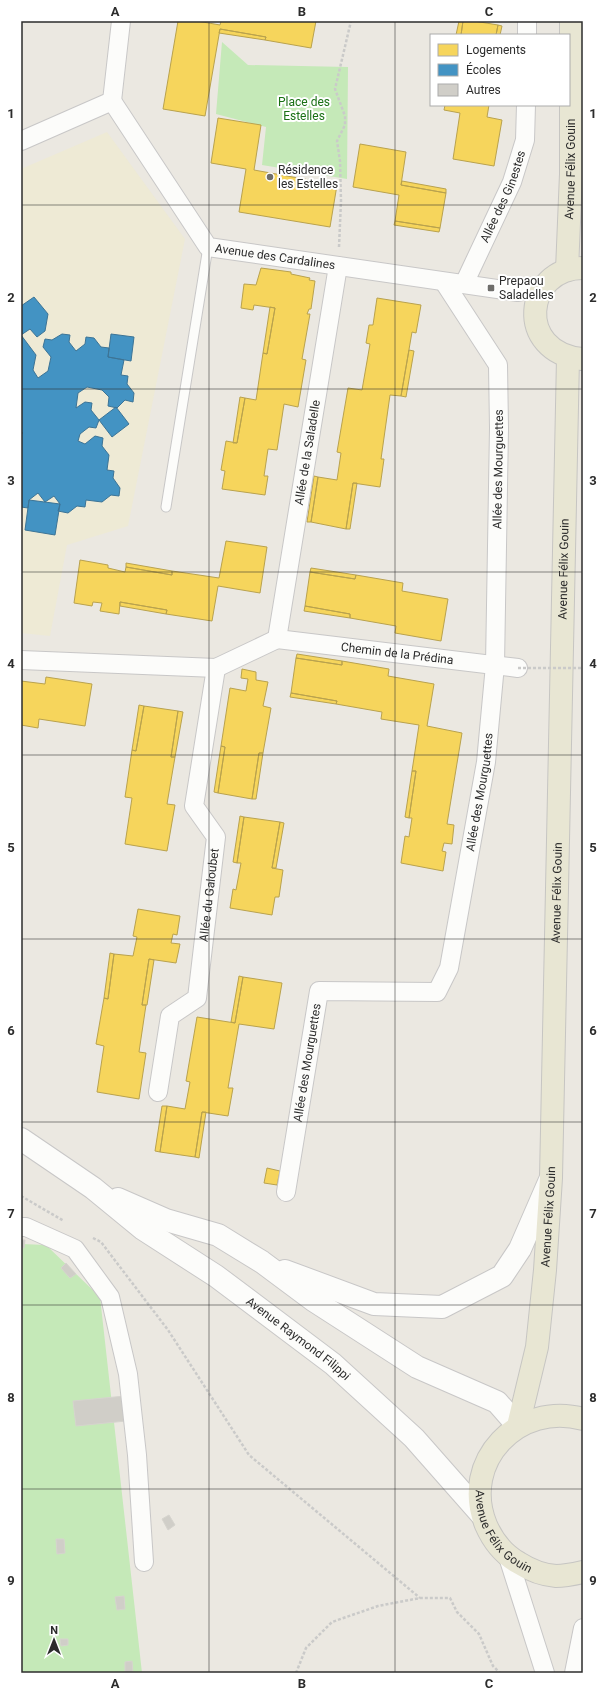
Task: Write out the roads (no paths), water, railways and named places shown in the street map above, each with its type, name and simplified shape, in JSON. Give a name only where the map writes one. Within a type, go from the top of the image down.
[{"type":"main road","name":"Avenue Félix Gouin","points":[[518,1426],[537,1347],[545,1270],[551,1178],[575,359],[555,351],[544,341],[537,328],[535,314],[537,300],[544,286],[554,276],[575,269],[571,174],[571,21]]},
{"type":"main road","name":"Avenue Raymond Filippi","points":[[21,1139],[93,1188],[143,1229],[216,1276],[333,1364],[414,1438],[481,1514]]},
{"type":"main road","name":"Avenue Raymond Filippi","points":[[262,1262],[374,1304],[442,1307],[502,1276],[520,1249],[551,1178]]},
{"type":"main road","name":"Avenue Raymond Filippi","points":[[93,1188],[166,1220],[218,1235],[262,1262],[312,1300],[416,1367],[497,1402],[518,1426]]},
{"type":"main road","name":"Avenue Félix Gouin","points":[[583,1419],[569,1415],[542,1416],[518,1426],[502,1439],[490,1455],[483,1470],[480,1486],[481,1514],[491,1538],[508,1557],[532,1571],[556,1576],[583,1572]]},
{"type":"street","points":[[21,141],[112,101],[121,21]]},
{"type":"street","points":[[527,21],[527,34]]},
{"type":"street","name":"Avenue des Cardalines","points":[[112,101],[208,247],[518,292],[544,286]]},
{"type":"street","name":"Allée des Ginestes","points":[[464,284],[512,182],[525,140],[526,106]]},
{"type":"street","name":"Allée de la Saladelle","points":[[277,639],[338,266]]},
{"type":"street","name":"Allée des Mourguettes","points":[[286,1192],[319,991],[437,992],[449,968],[486,762],[495,665],[499,428],[498,365],[444,282]]},
{"type":"street","points":[[518,292],[535,314]]},
{"type":"street","points":[[21,660],[216,668],[277,639]]},
{"type":"street","name":"Chemin de la Prédina","points":[[277,639],[518,668]]},
{"type":"street","name":"Allée du Galoubet","points":[[158,1092],[170,1016],[197,998],[216,837],[194,806],[216,668]]},
{"type":"street","points":[[21,1227],[26,1227],[75,1249],[110,1298],[128,1374],[137,1455],[144,1562]]},
{"type":"street","points":[[508,1557],[544,1673]]},
{"type":"street","points":[[574,1673],[583,1628]]},
{"type":"lane","points":[[166,507],[208,247]]},
{"type":"place","name":"Résidence les Estelles","points":[[270,177]]},
{"type":"place","name":"Prepaou Saladelles","points":[[491,288]]},
{"type":"park label","name":"Place des Estelles","points":[[304,109]]}]
